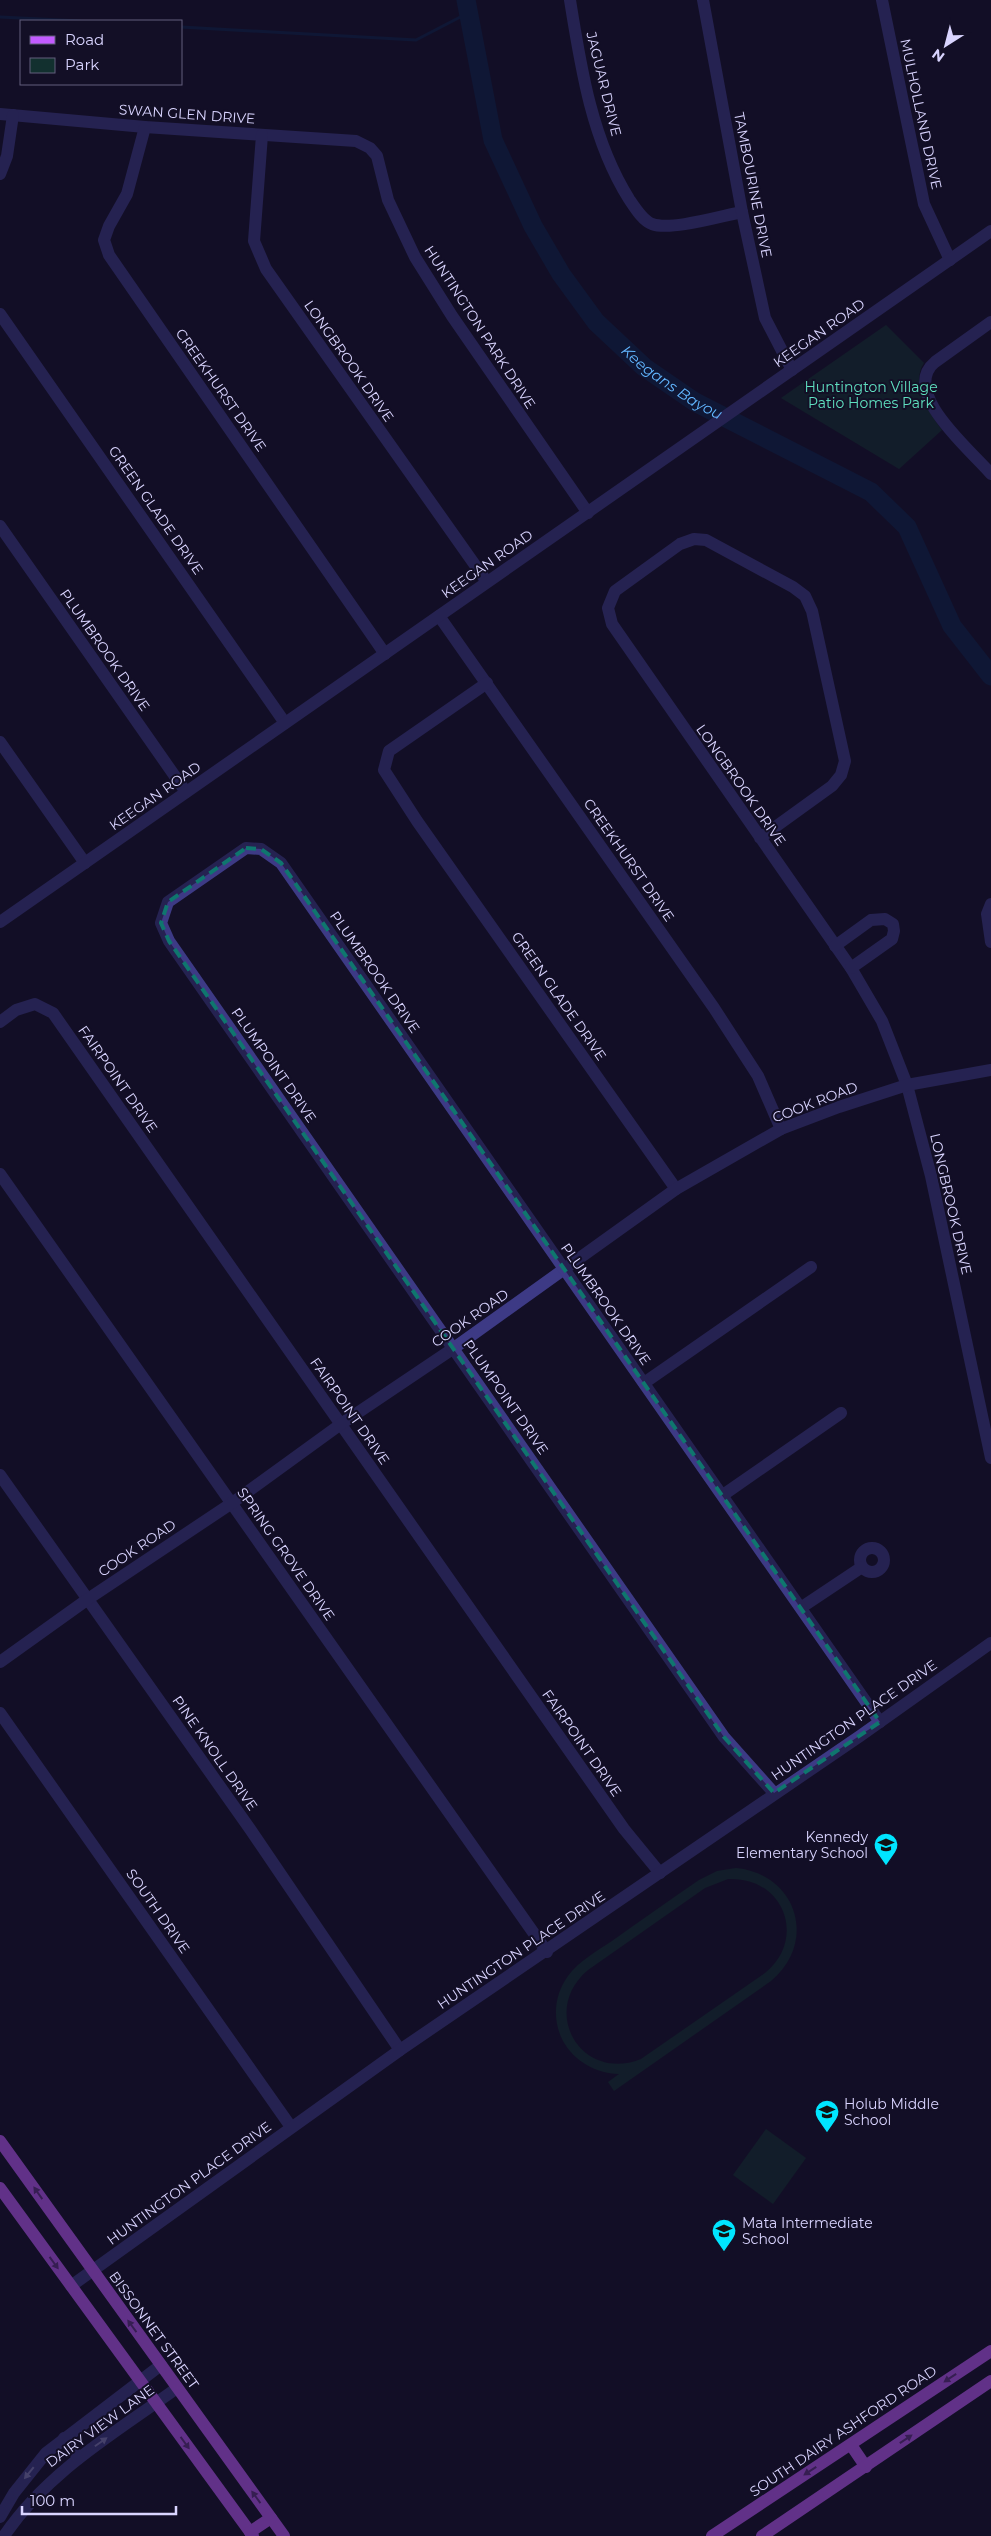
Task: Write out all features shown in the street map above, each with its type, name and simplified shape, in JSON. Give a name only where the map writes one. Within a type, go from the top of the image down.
[{"type":"main road","name":"BISSONNET STREET","points":[[0,2141],[284,2536]]},
{"type":"main road","points":[[0,2188],[251,2534],[271,2518]]},
{"type":"main road","name":"SOUTH DAIRY ASHFORD ROAD","points":[[712,2536],[991,2351]]},
{"type":"main road","points":[[762,2536],[991,2382]]},
{"type":"main road","points":[[851,2444],[866,2467]]},
{"type":"street","name":"JAGUAR DRIVE","points":[[570,0],[581,68],[595,122],[613,174],[636,211],[650,224],[665,227],[742,212]]},
{"type":"street","name":"TAMBOURINE DRIVE","points":[[703,0],[742,212],[765,318],[792,370]]},
{"type":"street","name":"MULHOLLAND DRIVE","points":[[882,0],[924,204],[950,260]]},
{"type":"street","name":"SWAN GLEN DRIVE","points":[[6,114],[145,127],[356,141],[370,148]]},
{"type":"street","points":[[0,174],[7,156],[6,114]]},
{"type":"street","name":"CREEKHURST DRIVE","points":[[145,127],[127,194],[109,226],[104,240],[110,255],[385,654]]},
{"type":"street","name":"LONGBROOK DRIVE","points":[[262,135],[254,241],[266,269],[487,582]]},
{"type":"street","name":"HUNTINGTON PARK DRIVE","points":[[370,148],[377,156],[388,200],[415,257],[457,324],[588,513]]},
{"type":"street","name":"KEEGAN ROAD","points":[[0,922],[991,231]]},
{"type":"street","name":"GREEN GLADE DRIVE","points":[[0,314],[285,723]]},
{"type":"street","points":[[991,322],[929,367],[925,372],[929,399],[934,411],[991,474]]},
{"type":"street","name":"PLUMBROOK DRIVE","points":[[0,526],[186,792]]},
{"type":"street","name":"LONGBROOK DRIVE","points":[[760,838],[832,786],[841,775],[845,761],[812,611],[805,596],[793,587],[706,540],[694,539],[680,544],[615,591],[608,608],[612,624],[623,641],[835,946],[851,968],[882,1021],[907,1085],[931,1176],[991,1458]]},
{"type":"street","name":"CREEKHURST DRIVE","points":[[439,616],[714,1008],[758,1076],[781,1129]]},
{"type":"street","name":"GREEN GLADE DRIVE","points":[[487,683],[390,751],[384,770],[417,821],[676,1189]]},
{"type":"street","points":[[0,742],[85,863]]},
{"type":"street","name":"PLUMBROOK DRIVE","points":[[203,989],[169,941],[161,923],[168,902],[246,848],[261,849],[280,863],[563,1270],[802,1607],[880,1722]]},
{"type":"street","points":[[991,904],[987,914],[991,942]]},
{"type":"street","points":[[835,946],[871,920],[885,919],[892,924],[894,931],[892,939],[851,968]]},
{"type":"street","name":"PLUMPOINT DRIVE","points":[[203,989],[724,1737],[774,1793]]},
{"type":"street","name":"FAIRPOINT DRIVE","points":[[0,1022],[16,1010],[35,1004],[53,1012],[618,1821],[660,1873]]},
{"type":"street","name":"COOK ROAD","points":[[0,1662],[88,1599],[232,1503],[341,1424],[454,1348],[676,1189],[781,1129],[839,1107],[907,1085],[991,1070]]},
{"type":"street","name":"SPRING GROVE DRIVE","points":[[0,1174],[547,1952]]},
{"type":"street","points":[[644,1383],[811,1267]]},
{"type":"street","points":[[723,1495],[841,1413]]},
{"type":"street","name":"PINE KNOLL DRIVE","points":[[0,1475],[244,1821],[400,2050]]},
{"type":"street","points":[[802,1607],[862,1567]]},
{"type":"street","name":"HUNTINGTON PLACE DRIVE","points":[[70,2286],[174,2214],[291,2127],[400,2050],[547,1952],[991,1643]]},
{"type":"street","name":"SOUTH DRIVE","points":[[0,1713],[291,2127]]},
{"type":"street","name":"DAIRY VIEW LANE","points":[[0,2517],[27,2475],[46,2453],[161,2365]]},
{"type":"street","name":"DAIRY VIEW LANE","points":[[4,2536],[21,2511],[41,2490],[79,2458],[177,2388]]},
{"type":"street","points":[[64,2438],[79,2458]]},
{"type":"highlighted area","points":[[246,848],[261,849],[281,863],[880,1722],[774,1793],[724,1737],[169,941],[161,923],[168,902]]},
{"type":"green space","name":"Huntington Village Patio Homes Park","points":[[886,325],[924,363],[920,371],[920,389],[927,407],[942,430],[899,469],[781,398]]},
{"type":"green space","points":[[736,1868],[757,1873],[774,1883],[786,1896],[794,1912],[797,1930],[794,1948],[785,1965],[771,1981],[614,2091],[608,2082],[619,2074],[594,2069],[587,2065],[574,2055],[559,2033],[556,2008],[563,1983],[572,1971],[588,1957],[699,1880],[717,1871]],"holes":[[[728,1879],[747,1881],[763,1888],[775,1898],[783,1912],[787,1927],[785,1943],[778,1959],[765,1973],[641,2059],[619,2064],[601,2061],[585,2052],[574,2039],[567,2023],[567,2005],[574,1987],[588,1970],[705,1888]]]},
{"type":"green space","points":[[766,2129],[806,2158],[773,2204],[733,2175]]},
{"type":"waterway","name":"Keegans Bayou","points":[[466,0],[493,140],[533,226],[561,274],[596,322],[644,367],[695,402],[871,492],[907,527],[952,626],[991,676]]},
{"type":"waterway","points":[[182,27],[416,40],[468,13]]},
{"type":"waterway","points":[[0,17],[60,20]]},
{"type":"place","name":"Kennedy Elementary School","points":[[886,1866]]},
{"type":"place","name":"Holub Middle School","points":[[827,2133]]},
{"type":"place","name":"Mata Intermediate School","points":[[724,2252]]}]
